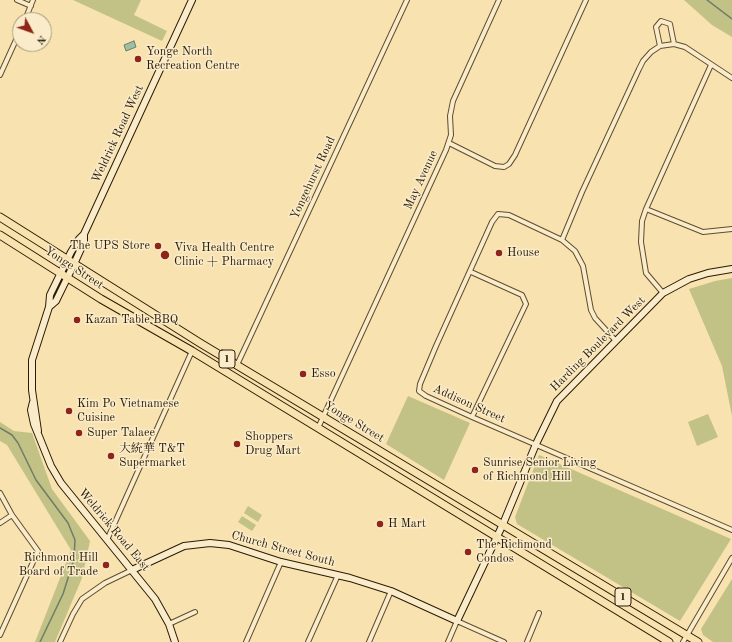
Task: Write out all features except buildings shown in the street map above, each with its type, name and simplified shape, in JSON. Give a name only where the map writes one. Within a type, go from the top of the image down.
[{"type":"main road","name":"Yonge Street","points":[[0,218],[237,365],[503,524],[685,639],[698,642]]},
{"type":"main road","name":"Yonge Street","points":[[0,235],[101,299],[192,351],[670,642]]},
{"type":"street","points":[[17,0],[31,6]]},
{"type":"street","points":[[28,12],[33,0]]},
{"type":"street","name":"Weldrick Road West","points":[[71,262],[79,239],[84,234],[192,0]]},
{"type":"street","name":"Yongehurst Road","points":[[237,365],[407,0]]},
{"type":"street","points":[[449,143],[453,100],[499,0]]},
{"type":"street","name":"May Avenue","points":[[318,428],[449,143],[495,166],[504,167],[509,164],[515,155],[586,0]]},
{"type":"street","points":[[660,46],[656,27],[661,21],[670,24],[674,44]]},
{"type":"street","points":[[616,340],[596,318],[591,310],[582,266],[575,251],[562,240],[638,69],[647,56],[660,46],[674,44],[685,46],[732,78]]},
{"type":"street","points":[[0,75],[12,49]]},
{"type":"street","points":[[663,293],[646,273],[641,242],[642,221],[711,65]]},
{"type":"street","points":[[646,209],[703,232],[732,229]]},
{"type":"street","name":"Addison Street","points":[[562,240],[500,213],[492,222],[419,387],[421,393],[472,417],[732,530]]},
{"type":"street","name":"Weldrick Road East","points":[[71,262],[60,272],[50,295],[50,307],[32,360],[33,402],[36,410],[38,431],[43,448],[61,483],[155,599],[169,624],[175,642]]},
{"type":"street","name":"Weldrick Road East","points":[[50,307],[56,301],[67,277],[71,262]]},
{"type":"street","name":"Harding Boulevard West","points":[[457,621],[503,524],[536,444],[557,401],[663,293],[689,279],[708,273],[732,269]]},
{"type":"street","points":[[471,272],[522,295],[526,304],[472,417]]},
{"type":"street","points":[[108,540],[192,351]]},
{"type":"street","points":[[0,493],[12,515],[38,551],[0,635]]},
{"type":"street","points":[[0,523],[12,515]]},
{"type":"street","name":"Church Street South","points":[[60,642],[72,614],[82,599],[105,583],[184,546],[203,543],[229,545],[282,562],[338,575],[391,591],[504,642]]},
{"type":"street","points":[[685,639],[732,558]]},
{"type":"street","points":[[246,642],[282,562]]},
{"type":"street","points":[[308,642],[338,575]]},
{"type":"street","points":[[369,642],[391,591]]},
{"type":"street","points":[[169,624],[194,612]]},
{"type":"street","points":[[527,642],[539,613]]},
{"type":"street","points":[[448,642],[457,621]]},
{"type":"green space","points":[[73,0],[141,0],[134,15],[167,31],[162,41]]},
{"type":"green space","points":[[684,0],[732,0],[732,37],[712,25]]},
{"type":"green space","points":[[732,278],[732,416],[722,366],[689,289],[715,281]]},
{"type":"green space","points":[[408,396],[470,423],[444,480],[386,444]]},
{"type":"green space","points":[[708,414],[718,437],[697,446],[688,422]]},
{"type":"green space","points":[[0,422],[14,431],[32,433],[52,489],[90,541],[82,578],[55,642],[35,642],[71,550],[7,445],[0,441]]},
{"type":"green space","points":[[539,455],[731,539],[680,621],[517,524],[515,517]]},
{"type":"green space","points":[[248,506],[262,515],[258,522],[244,513]]},
{"type":"green space","points":[[242,516],[256,525],[252,531],[238,522]]},
{"type":"green space","points":[[732,579],[732,642],[713,642],[703,635],[701,629]]},
{"type":"shaded area","points":[[134,41],[136,47],[126,51],[124,45]]},
{"type":"waterway","points":[[707,0],[732,19]]},
{"type":"waterway","points":[[0,428],[12,435],[18,443],[36,480],[68,523],[75,540],[74,559],[63,594],[40,642]]},
{"type":"place","name":"Yonge North Recreation Centre","points":[[138,59]]},
{"type":"place","name":"The UPS Store","points":[[158,246]]},
{"type":"place","name":"House","points":[[499,253]]},
{"type":"place","name":"Viva Health Centre Clinic + Pharmacy","points":[[165,255]]},
{"type":"place","name":"Kazan Table BBQ","points":[[77,320]]},
{"type":"place","name":"Esso","points":[[303,374]]},
{"type":"place","name":"Kim Po Vietnamese Cuisine","points":[[69,411]]},
{"type":"place","name":"Super Talaee","points":[[79,433]]},
{"type":"place","name":"Shoppers Drug Mart","points":[[237,444]]},
{"type":"place","name":"大統華 T&T Supermarket","points":[[111,456]]},
{"type":"place","name":"Sunrise Senior Living of Richmond Hill","points":[[475,470]]},
{"type":"place","name":"H Mart","points":[[380,524]]},
{"type":"place","name":"The Richmond Condos","points":[[468,552]]},
{"type":"place","name":"Richmond Hill Board of Trade","points":[[106,565]]}]
